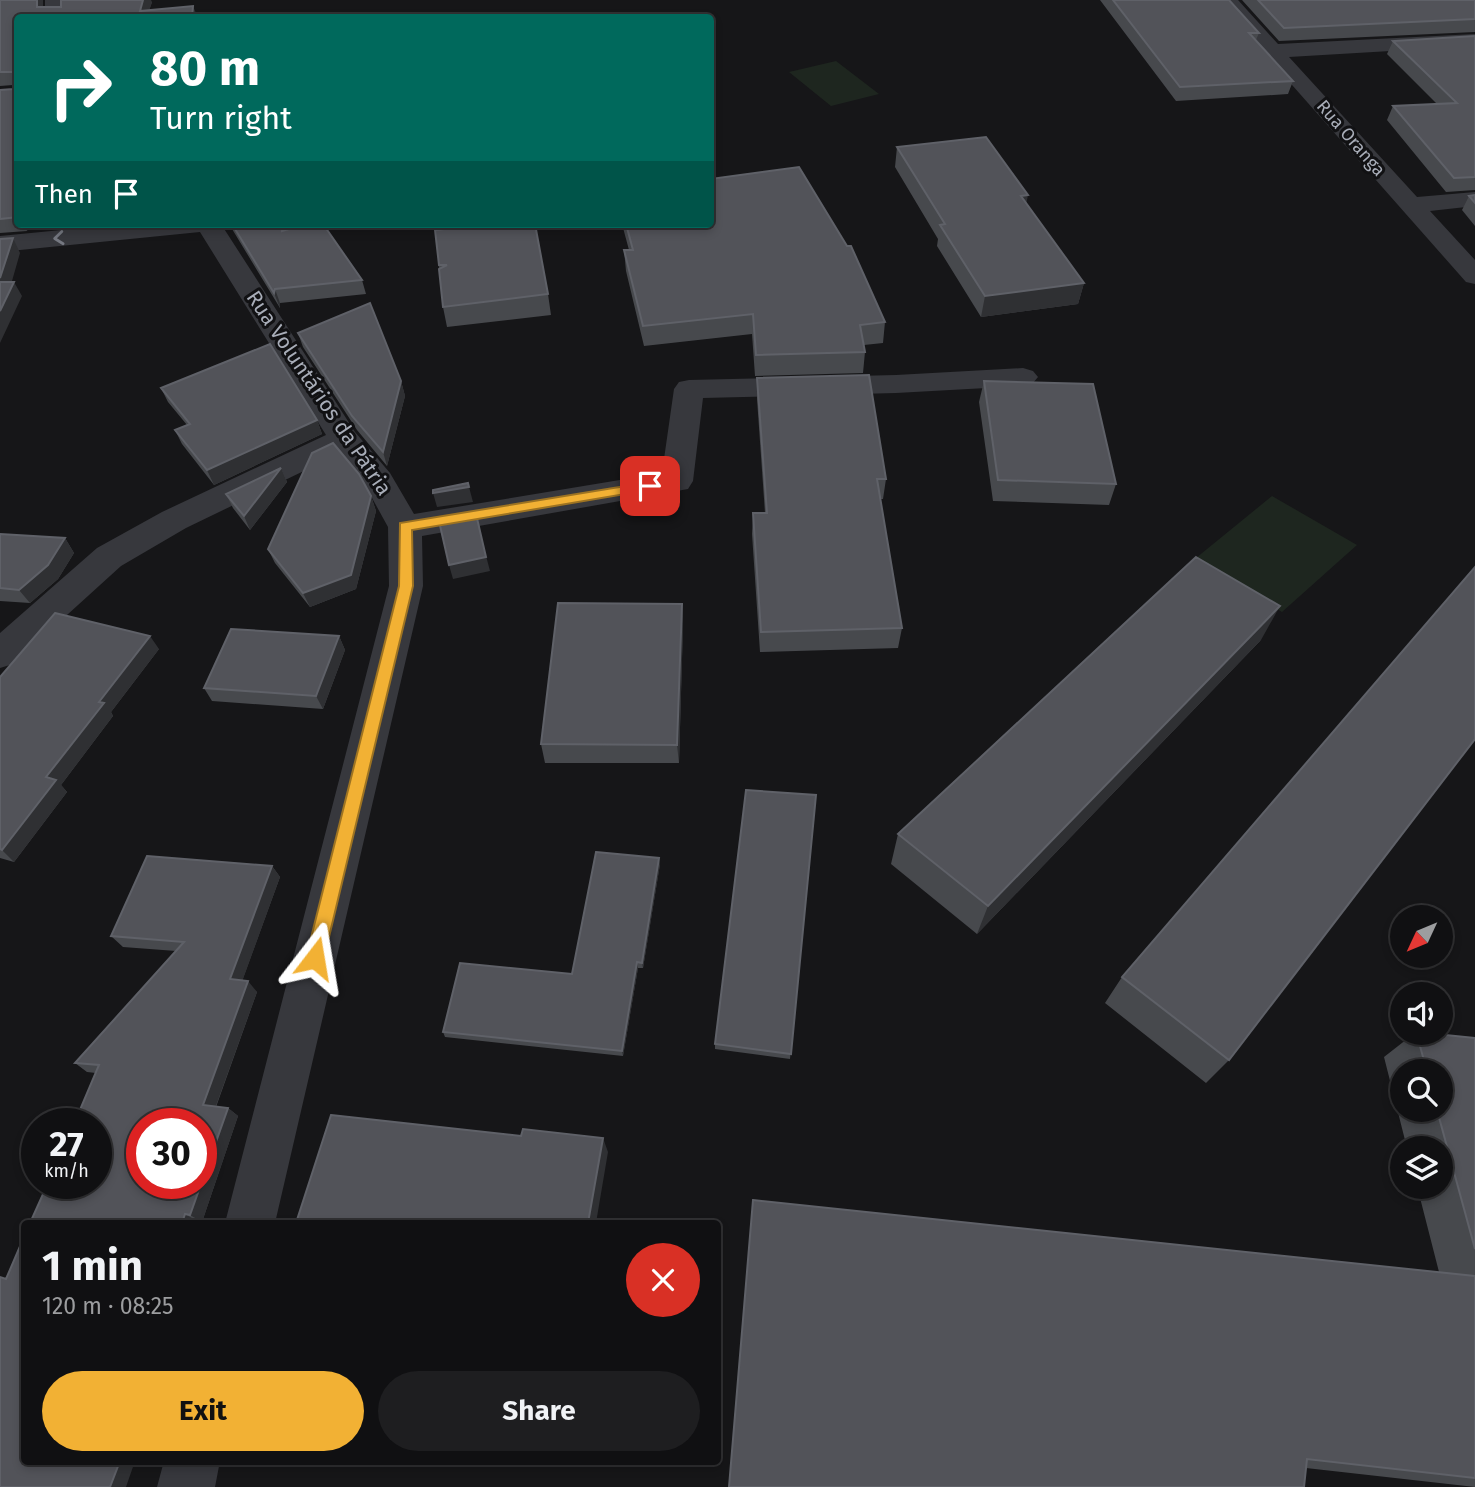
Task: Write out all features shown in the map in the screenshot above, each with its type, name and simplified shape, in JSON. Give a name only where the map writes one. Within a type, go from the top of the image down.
[{"type":"street","name":"Rua Oranga","points":[[1227,0],[1475,276]]},
{"type":"street","points":[[1275,51],[1475,40]]},
{"type":"street","points":[[1409,205],[1475,199]]},
{"type":"street","points":[[0,244],[160,228]]},
{"type":"street","name":"Rua Voluntários da Pátria","points":[[211,228],[344,439],[379,481],[405,527],[406,586],[251,1220]]},
{"type":"street","points":[[405,527],[677,481],[688,389],[907,384],[1023,377]]},
{"type":"street","points":[[0,654],[109,556],[174,520],[344,439]]},
{"type":"street","points":[[186,1487],[191,1465]]},
{"type":"shaded area","points":[[836,61],[879,94],[831,106],[789,72]]},
{"type":"shaded area","points":[[1272,496],[1357,545],[1282,612],[1196,558]]},
{"type":"building","points":[[0,0],[37,0],[37,7],[61,7],[61,0],[143,0],[140,11],[193,6],[192,14],[14,14],[14,217],[0,219],[0,90],[13,89],[13,72],[0,72]]},
{"type":"building","points":[[1113,0],[1229,0],[1259,33],[1249,33],[1293,81],[1180,87]]},
{"type":"building","points":[[1258,0],[1475,0],[1475,19],[1284,28]]},
{"type":"building","points":[[1475,36],[1475,177],[1454,178],[1393,106],[1457,103],[1393,41]]},
{"type":"building","points":[[986,137],[1028,195],[1021,196],[1084,283],[985,296],[940,225],[945,224],[897,147]]},
{"type":"building","points":[[799,167],[847,246],[851,246],[885,322],[860,325],[865,352],[756,355],[753,314],[643,326],[624,250],[633,250],[627,228],[714,228],[714,178]]},
{"type":"building","points":[[234,228],[282,228],[282,231],[292,228],[326,228],[362,280],[275,289],[274,293]]},
{"type":"building","points":[[536,228],[548,294],[443,307],[439,269],[447,265],[439,265],[435,230]]},
{"type":"building","points":[[13,238],[0,278],[0,239]]},
{"type":"building","points":[[0,282],[14,282],[0,311]]},
{"type":"building","points":[[370,303],[401,381],[383,452],[352,416],[298,333]]},
{"type":"building","points":[[270,344],[317,420],[207,470],[175,430],[190,424],[161,388]]},
{"type":"building","points":[[869,375],[886,479],[877,479],[902,628],[761,632],[753,513],[767,513],[757,378]]},
{"type":"building","points":[[984,381],[1093,384],[1116,484],[998,480]]},
{"type":"building","points":[[333,443],[359,474],[371,496],[351,575],[303,593],[268,549],[312,453]]},
{"type":"building","points":[[281,468],[244,516],[226,494]]},
{"type":"building","points":[[468,483],[469,487],[433,493],[433,490]]},
{"type":"building","points":[[476,514],[486,557],[449,565],[439,521]]},
{"type":"building","points":[[0,534],[65,538],[48,565],[19,590],[0,588]]},
{"type":"building","points":[[1196,557],[1280,606],[988,906],[898,834]]},
{"type":"building","points":[[1475,567],[1475,739],[1229,1060],[1122,977]]},
{"type":"building","points":[[558,603],[682,604],[677,745],[541,744]]},
{"type":"building","points":[[55,613],[150,636],[99,702],[104,703],[46,777],[56,780],[2,850],[0,677]]},
{"type":"building","points":[[231,629],[339,636],[316,696],[204,688]]},
{"type":"building","points":[[746,790],[816,795],[791,1054],[715,1044]]},
{"type":"building","points":[[596,852],[659,858],[642,963],[637,962],[622,1051],[443,1032],[460,963],[572,974]]},
{"type":"building","points":[[147,856],[272,866],[230,979],[248,981],[203,1105],[228,1108],[217,1139],[217,1108],[126,1108],[126,1199],[196,1199],[190,1215],[185,1214],[183,1220],[31,1220],[41,1199],[112,1199],[112,1108],[81,1108],[99,1065],[75,1063],[184,942],[111,936]]},
{"type":"building","points":[[1453,1036],[1475,1038],[1475,1249],[1453,1169],[1453,1136],[1444,1136],[1440,1122],[1453,1122],[1453,1059],[1424,1059],[1420,1045],[1453,1045]]},
{"type":"building","points":[[331,1115],[521,1136],[523,1129],[603,1138],[589,1220],[297,1220]]},
{"type":"building","points":[[753,1200],[1475,1276],[1475,1478],[1307,1459],[1304,1487],[729,1487]]},
{"type":"building","points":[[21,1244],[21,1465],[118,1465],[110,1487],[0,1487],[0,1277],[6,1279]]},
{"type":"route","points":[[315,958],[406,586],[405,527],[650,486]]}]
